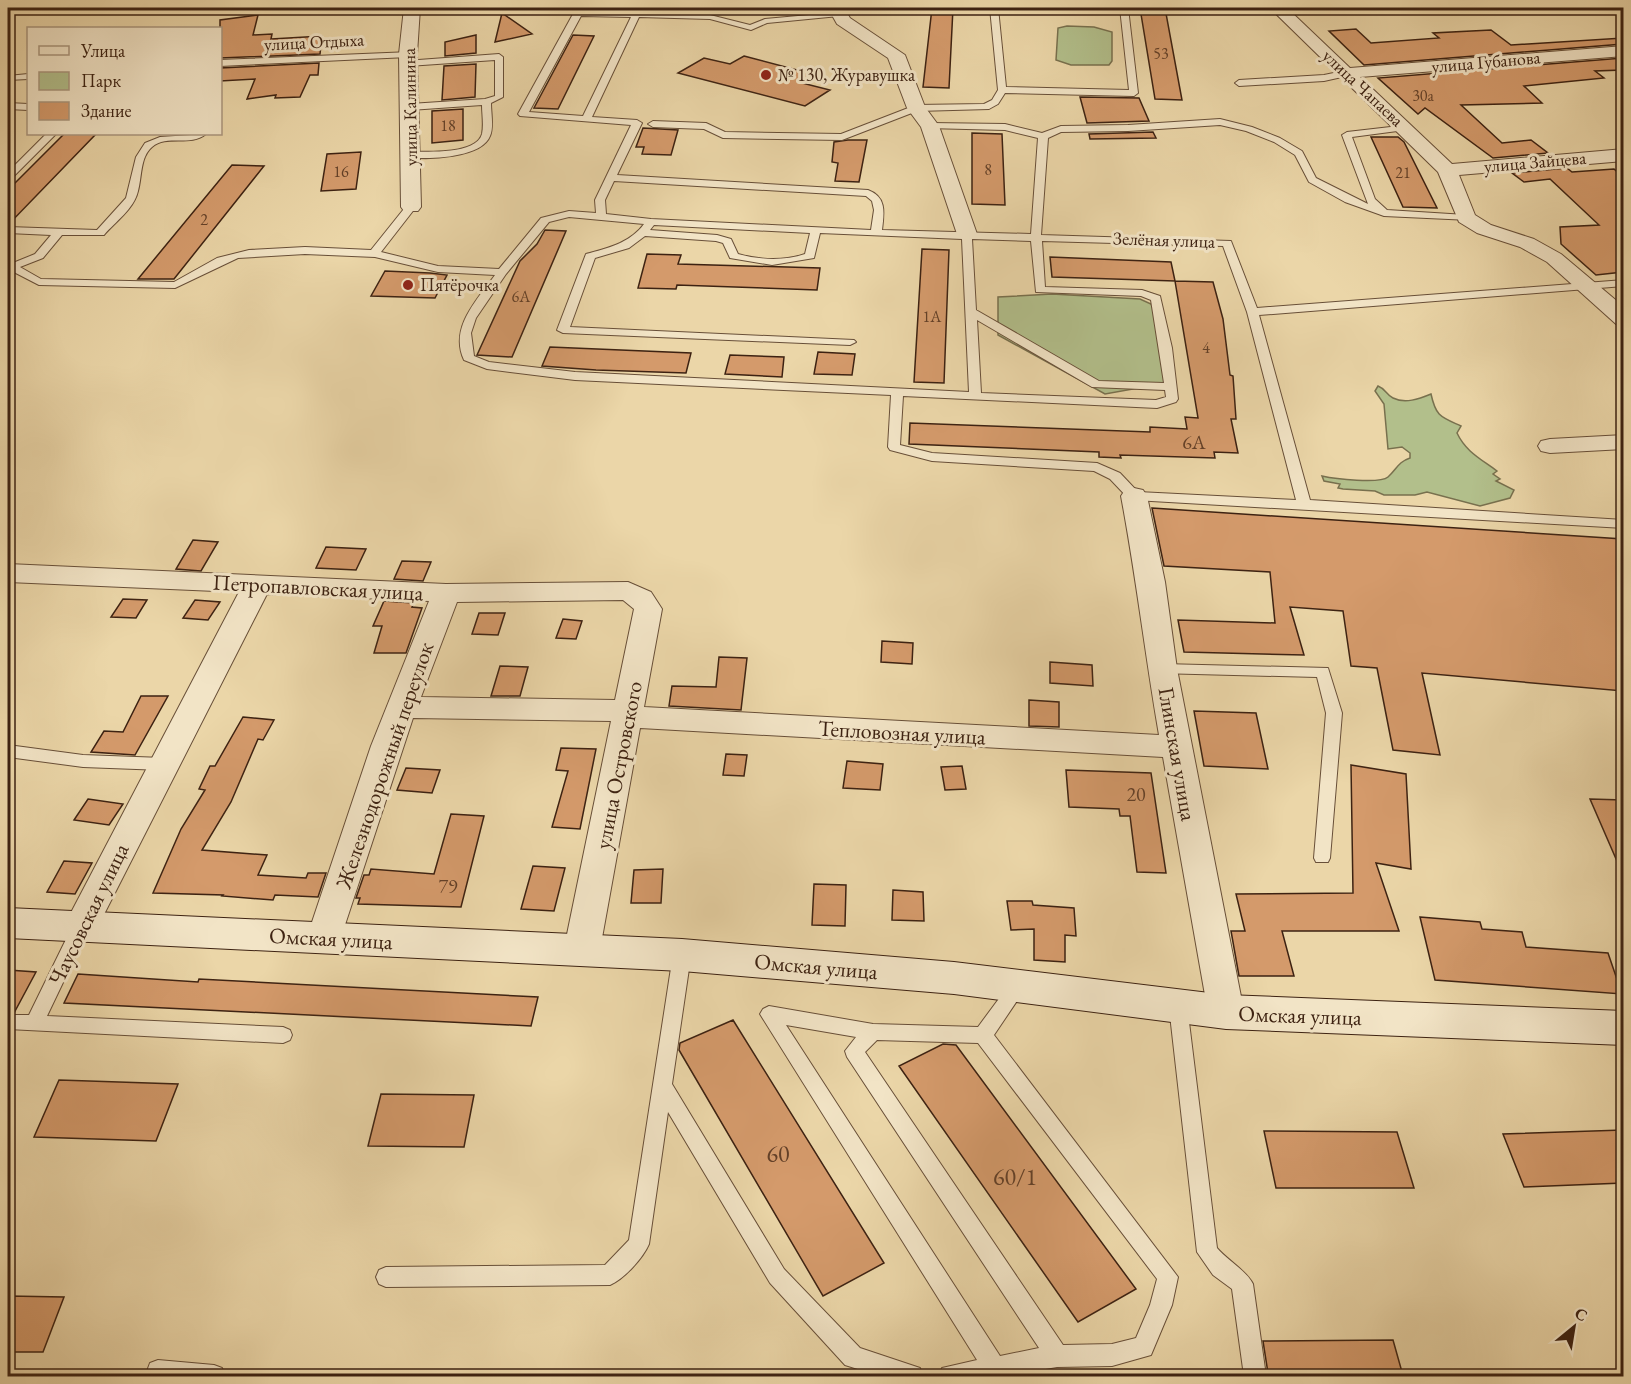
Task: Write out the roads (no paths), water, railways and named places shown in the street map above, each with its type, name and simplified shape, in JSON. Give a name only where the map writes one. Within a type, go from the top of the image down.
[{"type":"main road","name":"Омская улица","points":[[8,923],[682,955],[1018,986],[1226,1012],[1623,1028]]},
{"type":"street","points":[[8,12],[10,8]]},
{"type":"street","name":"улица Калинина","points":[[411,207],[408,58],[412,8]]},
{"type":"street","name":"улица Чапаева","points":[[1278,8],[1405,127],[1447,170]]},
{"type":"street","points":[[838,10],[843,21],[896,56],[901,76],[916,108],[930,126],[967,234]]},
{"type":"street","name":"улица Губанова","points":[[1348,73],[1623,51]]},
{"type":"street","name":"улица Зайцева","points":[[1447,170],[1623,155]]},
{"type":"street","points":[[1447,170],[1466,218],[1484,229],[1527,243],[1554,258],[1623,319]]},
{"type":"street","points":[[1550,446],[1623,442]]},
{"type":"street","name":"Глинская улица","points":[[1134,496],[1151,582],[1162,669],[1226,1012]]},
{"type":"street","name":"Петропавловская улица","points":[[8,573],[446,593],[628,591]]},
{"type":"street","name":"Чаусовская улица","points":[[81,926],[257,585]]},
{"type":"street","name":"улица Островского","points":[[582,949],[648,609],[641,598],[628,591]]},
{"type":"street","name":"Железнодорожный переулок","points":[[324,938],[402,707],[446,593]]},
{"type":"street","name":"Тепловозная улица","points":[[402,707],[467,709],[559,706],[628,714],[1176,747]]},
{"type":"lane","points":[[553,8],[578,13],[710,17],[750,28],[765,21],[838,10]]},
{"type":"lane","points":[[578,13],[523,114],[706,126],[723,135],[842,137],[916,108],[986,107],[995,102],[1002,90],[994,8]]},
{"type":"lane","points":[[1002,90],[1134,93],[1124,8]]},
{"type":"lane","points":[[587,117],[636,14]]},
{"type":"lane","name":"улица Отдыха","points":[[222,63],[499,57],[499,97],[487,102]]},
{"type":"lane","points":[[1239,83],[1324,78],[1348,73]]},
{"type":"lane","points":[[8,78],[27,77]]},
{"type":"lane","points":[[410,107],[487,102],[486,136],[481,146],[470,151],[411,155]]},
{"type":"lane","points":[[8,106],[27,107]]},
{"type":"lane","points":[[1043,137],[1061,129],[1128,128],[1220,122],[1277,140],[1299,153],[1312,180],[1349,200],[1384,213],[1466,218]]},
{"type":"lane","points":[[601,217],[600,200],[637,123]]},
{"type":"lane","points":[[930,126],[1017,129],[1035,132],[1043,137]]},
{"type":"lane","points":[[1384,213],[1370,200],[1347,135],[1405,127]]},
{"type":"lane","points":[[8,177],[50,135]]},
{"type":"lane","points":[[8,231],[100,233],[132,197],[142,151],[149,143],[162,138],[192,140],[200,135]]},
{"type":"lane","points":[[1043,137],[1036,236],[1040,290],[1142,293],[1156,298],[1172,399],[1157,404],[897,392],[894,447],[932,458],[1096,467],[1115,476],[1134,496],[1623,524]]},
{"type":"lane","points":[[610,178],[868,193],[875,196],[879,203],[876,233]]},
{"type":"lane","points":[[374,254],[411,207]]},
{"type":"lane","name":"Зелёная улица","points":[[897,392],[575,376],[487,365],[468,358],[465,333],[470,318],[502,272],[544,220],[569,214],[651,222],[876,233],[1227,243],[1253,312],[1304,504]]},
{"type":"lane","points":[[651,222],[643,236],[614,250],[590,256],[563,330],[850,342]]},
{"type":"lane","points":[[645,233],[717,237],[727,241],[734,256],[748,260],[784,261],[810,256],[816,230]]},
{"type":"lane","points":[[59,232],[39,256],[11,267],[39,282],[175,285],[194,278],[226,258],[251,252],[374,254],[437,268],[502,272]]},
{"type":"lane","points":[[967,234],[975,396]]},
{"type":"lane","points":[[1253,312],[1623,283]]},
{"type":"lane","points":[[971,312],[1096,384],[1171,387]]},
{"type":"lane","points":[[1162,669],[1323,672],[1334,713],[1322,858]]},
{"type":"lane","points":[[8,752],[83,761],[164,764]]},
{"type":"lane","name":"Чаусовская улица","points":[[34,1023],[81,926]]},
{"type":"lane","points":[[386,1277],[610,1275],[639,1244],[682,955]]},
{"type":"lane","points":[[983,1035],[1018,986]]},
{"type":"lane","points":[[1178,1006],[1207,1252],[1220,1268],[1242,1284],[1255,1377]]},
{"type":"lane","points":[[983,1035],[873,1032],[769,1014],[995,1368]]},
{"type":"lane","points":[[8,1022],[283,1035]]},
{"type":"lane","points":[[873,1032],[854,1051],[1057,1356]]},
{"type":"lane","points":[[950,1377],[1057,1356],[1112,1355],[1143,1347],[1161,1305],[1168,1276],[983,1035]]},
{"type":"lane","points":[[663,1086],[777,1276],[853,1357],[912,1377]]},
{"type":"lane","points":[[158,1371],[214,1377]]},
{"type":"place","name":"№ 130, Журавушка","points":[[766,75]]},
{"type":"place","name":"Пятёрочка","points":[[408,285]]}]
